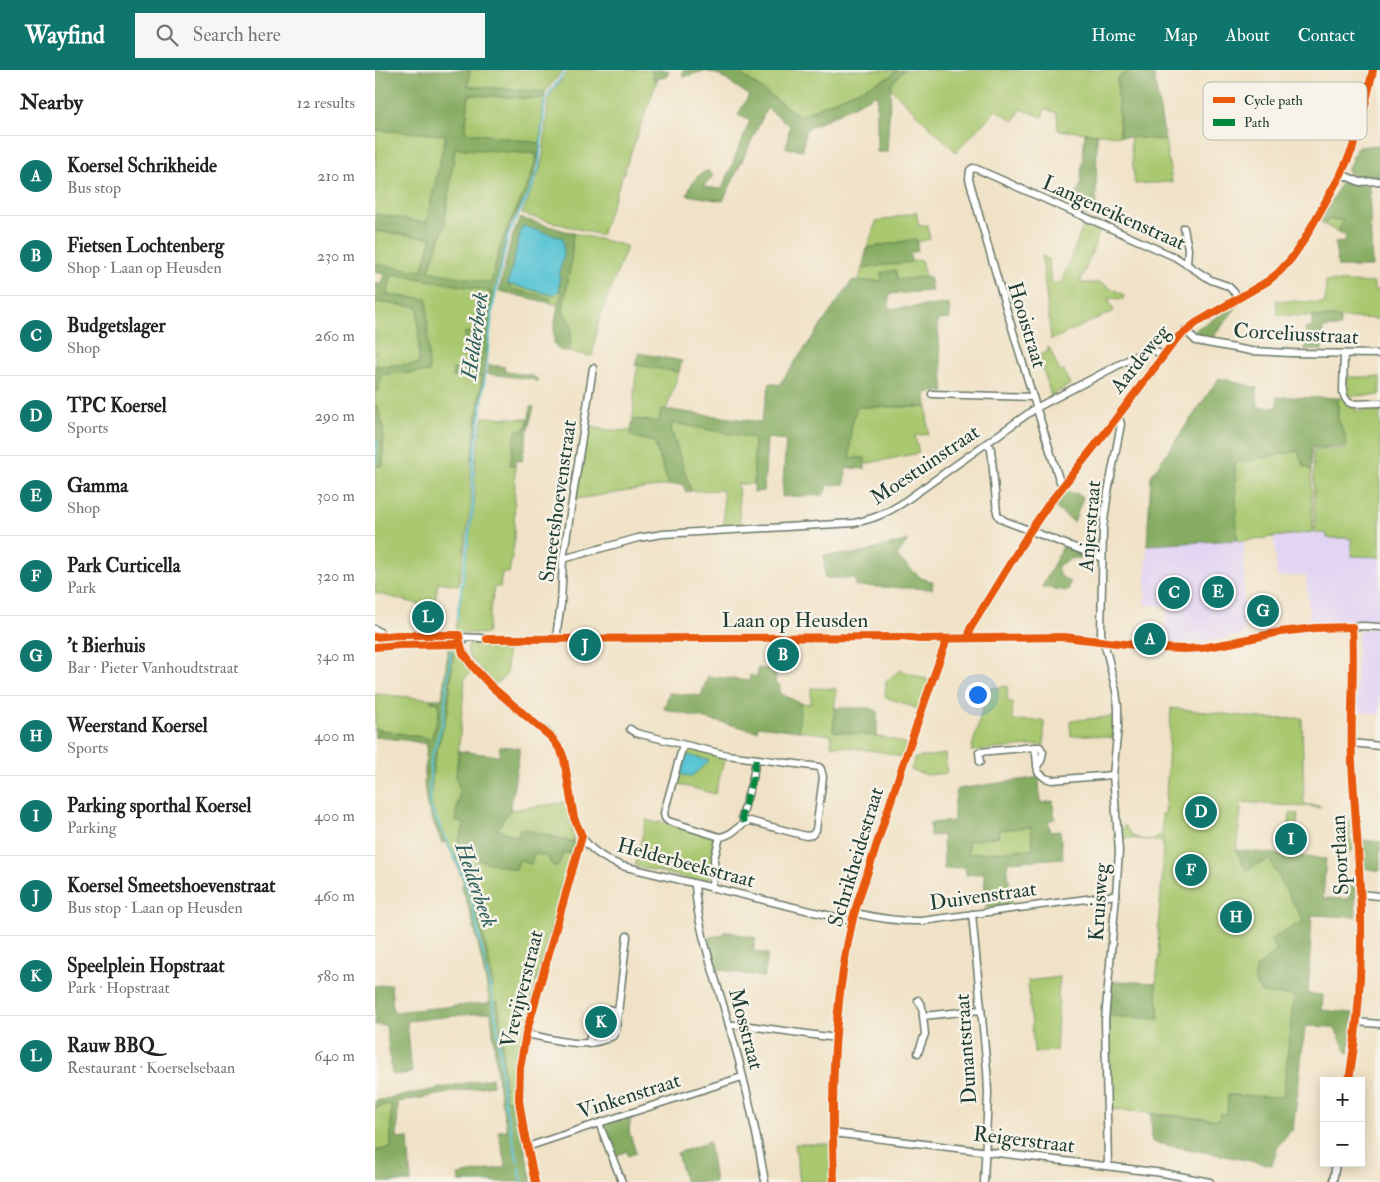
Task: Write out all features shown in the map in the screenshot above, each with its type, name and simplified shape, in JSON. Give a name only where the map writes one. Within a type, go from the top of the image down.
[{"type":"street","name":"Aardeweg","points":[[1367,94],[1373,70]]},
{"type":"street","name":"Aardeweg","points":[[969,638],[970,629],[1030,531],[1062,486],[1177,338],[1185,330],[1268,281],[1286,265],[1304,240],[1341,174],[1355,140]]},
{"type":"street","name":"Langeneikenstraat","points":[[970,170],[973,168],[977,169],[1100,222],[1175,257],[1211,280],[1228,286],[1238,299]]},
{"type":"street","name":"Hooistraat","points":[[970,170],[969,179],[1000,289],[1032,398],[1062,486]]},
{"type":"street","points":[[1341,174],[1357,181],[1380,181]]},
{"type":"street","points":[[1184,228],[1188,249],[1187,264]]},
{"type":"street","name":"Corceliusstraat","points":[[1185,330],[1196,341],[1251,351],[1380,354]]},
{"type":"street","name":"Moestuinstraat","points":[[563,559],[638,538],[663,534],[847,523],[872,519],[901,504],[1036,408],[1149,349],[1163,356]]},
{"type":"street","points":[[1344,354],[1343,393],[1345,399],[1352,404],[1380,403]]},
{"type":"street","name":"Smeetshoevenstraat","points":[[558,639],[557,630],[561,604],[563,559],[593,368]]},
{"type":"street","points":[[932,394],[1032,398]]},
{"type":"street","name":"Anjerstraat","points":[[1103,642],[1101,634],[1103,528],[1121,424],[1118,415]]},
{"type":"street","points":[[987,443],[991,450],[997,513],[999,517],[1030,531],[1103,558]]},
{"type":"street","name":"Sportlaan","points":[[1349,1077],[1356,1022],[1360,945],[1360,894],[1352,743],[1352,627]]},
{"type":"street","name":"Laan op Heusden","points":[[378,642],[424,639],[437,642],[459,639],[480,641],[487,639],[1064,637],[1173,649],[1201,648],[1280,632],[1315,628],[1380,627]]},
{"type":"street","points":[[375,629],[381,633],[378,642]]},
{"type":"street","name":"Schrikheidestraat","points":[[834,1182],[833,1133],[836,1038],[840,992],[852,921],[889,806],[947,638]]},
{"type":"street","name":"Helderbeekstraat","points":[[459,639],[463,653],[475,669],[492,687],[552,738],[561,751],[566,767],[574,818],[582,836],[593,850],[608,861],[695,885],[852,921]]},
{"type":"street","name":"Kruisweg","points":[[1103,642],[1116,691],[1119,727],[1113,774],[1119,850],[1117,895],[1105,1020],[1108,1166]]},
{"type":"street","points":[[629,729],[636,733],[727,755],[815,766],[821,769],[823,777],[817,825],[814,833],[809,836],[747,821],[731,834],[720,836],[668,821],[664,813],[683,745]]},
{"type":"street","points":[[1352,743],[1380,746]]},
{"type":"street","points":[[980,762],[979,752],[1035,747],[1038,772],[1041,776],[1052,780],[1113,774]]},
{"type":"street","points":[[744,823],[742,816],[756,759]]},
{"type":"street","name":"Vrevijverstraat","points":[[535,1182],[519,1100],[520,1068],[525,1034],[582,836]]},
{"type":"street","points":[[711,888],[715,871],[714,859],[720,836]]},
{"type":"street","name":"Mosstraat","points":[[695,885],[701,925],[729,1025],[760,1149],[765,1182]]},
{"type":"street","points":[[1360,894],[1380,896]]},
{"type":"street","name":"Duivenstraat","points":[[855,913],[884,919],[922,921],[1117,895]]},
{"type":"street","name":"Dunantstraat","points":[[972,914],[988,1076],[984,1182]]},
{"type":"street","points":[[525,1034],[580,1044],[589,1044],[613,1036],[616,1030],[619,1011],[627,936]]},
{"type":"street","points":[[918,1000],[922,1008],[924,1037],[918,1053]]},
{"type":"street","points":[[589,1044],[592,1016],[595,1012],[602,1009],[619,1011]]},
{"type":"street","points":[[923,1016],[981,1010]]},
{"type":"street","points":[[1356,1022],[1380,1024]]},
{"type":"street","points":[[729,1025],[742,1025],[836,1038]]},
{"type":"street","name":"Vinkenstraat","points":[[527,1147],[742,1078]]},
{"type":"street","points":[[599,1123],[622,1182]]},
{"type":"street","name":"Reigerstraat","points":[[833,1133],[1108,1166],[1210,1182]]},
{"type":"street","points":[[1333,1182],[1335,1167]]},
{"type":"shaded area","points":[[1313,532],[1327,533],[1327,538],[1351,538],[1352,556],[1380,557],[1380,624],[1354,622],[1310,624],[1306,575],[1277,577],[1274,537]]},
{"type":"shaded area","points":[[1244,541],[1244,634],[1209,641],[1185,643],[1166,641],[1166,606],[1145,605],[1147,545]]},
{"type":"shaded area","points":[[1362,629],[1380,629],[1380,715],[1356,711],[1357,644],[1359,640],[1357,636]]},
{"type":"green space","points":[[375,70],[470,70],[468,86],[545,92],[544,99],[469,95],[465,132],[540,143],[533,179],[529,191],[510,227],[500,266],[473,460],[482,376],[453,377],[453,369],[465,369],[466,356],[477,356],[479,344],[464,342],[465,332],[486,334],[490,291],[392,274],[387,295],[427,299],[429,372],[381,374],[379,391],[375,390],[375,366],[419,364],[418,307],[375,302],[375,283],[382,285],[384,274],[375,272],[375,264],[422,271],[432,238],[375,231],[375,214],[426,223],[446,135],[376,130],[375,133]],"holes":[[[455,148],[537,154],[528,185],[503,240],[491,283],[428,271],[444,227]]]},
{"type":"green space","points":[[470,70],[563,70],[545,92],[468,86]]},
{"type":"green space","points":[[569,70],[651,70],[654,79],[658,78],[601,235],[522,214],[539,172],[543,156],[548,101]]},
{"type":"green space","points":[[651,70],[669,70],[667,76],[654,80]]},
{"type":"green space","points":[[683,70],[735,70],[799,116],[889,77],[897,70],[903,70],[891,85],[887,152],[877,152],[877,94],[805,130],[803,150],[786,148],[790,126],[767,108],[723,201],[687,195],[690,186],[695,180],[708,170],[713,176],[703,187],[722,189],[750,121],[738,115],[749,95],[719,75],[705,71],[683,77]]},
{"type":"green space","points":[[735,70],[897,70],[889,77],[799,116]]},
{"type":"green space","points":[[903,70],[1131,70],[1117,78],[1120,136],[1058,130],[1057,113],[1045,109],[1042,117],[1021,109],[1014,121],[996,110],[956,152],[890,88]]},
{"type":"green space","points":[[1131,70],[1153,70],[1165,140],[1120,136],[1117,78]]},
{"type":"green space","points":[[469,95],[544,99],[540,143],[465,132]]},
{"type":"green space","points":[[376,130],[446,135],[426,223],[375,214]]},
{"type":"green space","points":[[1085,133],[1097,134],[1096,218],[1071,208],[1080,186]]},
{"type":"green space","points":[[1130,137],[1165,140],[1172,182],[1135,184]]},
{"type":"green space","points":[[1380,145],[1380,177],[1358,177],[1347,171],[1357,147]]},
{"type":"green space","points":[[455,148],[537,154],[528,185],[500,246],[491,284],[428,272],[444,227]]},
{"type":"green space","points":[[1342,181],[1356,185],[1369,185],[1372,267],[1338,267],[1335,243],[1344,242],[1346,236],[1338,232],[1344,220],[1327,220],[1325,225],[1321,222]]},
{"type":"green space","points":[[916,212],[919,226],[927,225],[930,239],[917,242],[916,239],[867,248],[876,222]]},
{"type":"green space","points":[[520,218],[573,233],[571,262],[563,310],[572,325],[569,352],[559,350],[554,343],[554,328],[562,293],[559,291],[559,270],[564,254],[512,270],[508,284],[512,289],[551,298],[550,303],[499,291],[511,240]]},
{"type":"green space","points":[[1086,219],[1102,226],[1080,283],[1101,283],[1124,295],[1123,299],[1108,298],[1114,311],[1051,340],[1042,256],[1050,260],[1051,283],[1061,283]]},
{"type":"green space","points":[[1327,220],[1344,220],[1338,232],[1325,225]]},
{"type":"green space","points":[[375,231],[432,238],[423,271],[375,265]]},
{"type":"green space","points":[[573,233],[627,247],[599,320],[592,356],[569,352],[572,325],[563,310],[571,262]]},
{"type":"green space","points":[[916,239],[918,251],[910,253],[911,262],[862,268],[867,248]]},
{"type":"green space","points":[[921,260],[925,277],[898,280],[895,270],[882,281],[859,281],[862,268]]},
{"type":"green space","points":[[895,270],[898,280],[929,276],[932,291],[889,294],[889,309],[949,304],[950,319],[937,320],[944,392],[926,392],[927,407],[857,407],[851,427],[850,458],[865,458],[865,469],[846,468],[845,484],[829,485],[823,495],[782,497],[786,440],[767,438],[764,491],[754,492],[754,438],[673,423],[671,429],[691,491],[686,492],[683,484],[669,485],[654,442],[630,436],[633,419],[659,422],[661,409],[761,422],[770,383],[779,385],[852,281],[882,281],[881,273]]},
{"type":"green space","points":[[392,274],[490,291],[486,334],[465,333],[479,344],[477,356],[465,369],[453,370],[453,377],[482,376],[471,464],[471,505],[459,585],[438,582],[434,608],[375,593],[375,466],[383,465],[383,425],[377,406],[375,406],[375,390],[379,390],[381,374],[428,372],[427,299],[387,295]]},
{"type":"green space","points":[[1326,281],[1374,283],[1374,290],[1380,290],[1380,319],[1278,315],[1276,300],[1325,303]]},
{"type":"green space","points":[[508,284],[553,295],[559,291],[562,293],[558,305],[550,303],[550,298],[515,291]]},
{"type":"green space","points":[[375,302],[418,307],[419,364],[375,366]]},
{"type":"green space","points":[[1239,304],[1211,340],[1196,336],[1194,331],[1198,328]]},
{"type":"green space","points":[[1312,317],[1340,317],[1340,327],[1323,328],[1322,350],[1305,350],[1306,328],[1312,328]]},
{"type":"green space","points":[[1049,347],[1060,372],[1064,371],[1070,384],[1051,396],[1039,355],[1048,352],[1047,348]]},
{"type":"green space","points":[[639,353],[682,361],[679,372],[635,365]]},
{"type":"green space","points":[[489,365],[505,367],[504,371],[535,377],[539,380],[537,382],[532,379],[488,374]]},
{"type":"green space","points":[[638,365],[679,372],[666,410],[661,409],[659,422],[633,419]]},
{"type":"green space","points":[[1346,377],[1380,377],[1380,395],[1346,396]]},
{"type":"green space","points":[[1219,378],[1257,388],[1258,407],[1278,407],[1277,397],[1338,398],[1338,419],[1345,435],[1346,447],[1313,448],[1311,450],[1311,471],[1303,465],[1298,451],[1235,463],[1237,540],[1147,545],[1151,476]]},
{"type":"green space","points":[[1338,398],[1342,398],[1356,406],[1356,411],[1378,411],[1380,406],[1380,557],[1352,556],[1351,538],[1327,538],[1326,533],[1315,533],[1313,451],[1346,449],[1345,435],[1338,419]]},
{"type":"green space","points":[[375,406],[377,406],[383,425],[383,466],[375,466]]},
{"type":"green space","points":[[530,407],[534,407],[522,461],[515,460],[515,466],[510,465],[516,430],[524,431],[529,419]]},
{"type":"green space","points":[[857,407],[927,407],[928,434],[915,436],[919,453],[865,464],[864,458],[850,458],[851,427]]},
{"type":"green space","points":[[483,417],[529,419],[524,431],[517,430],[510,465],[515,466],[514,544],[509,573],[502,572],[500,587],[494,587],[487,634],[455,632],[475,498],[475,465]]},
{"type":"green space","points":[[673,423],[754,438],[754,484],[738,484],[740,526],[724,526],[723,490],[691,491],[671,429]]},
{"type":"green space","points":[[587,426],[608,430],[631,431],[631,436],[654,442],[669,485],[576,499]]},
{"type":"green space","points":[[1298,451],[1303,465],[1311,471],[1313,532],[1237,540],[1235,463]]},
{"type":"green space","points":[[1065,491],[1083,497],[1074,522],[1054,507]]},
{"type":"green space","points":[[908,540],[897,557],[921,578],[933,582],[932,589],[856,586],[855,578],[825,578],[824,555],[856,554]]},
{"type":"green space","points":[[1063,546],[1099,558],[1099,562],[1078,558],[1070,559],[1058,566],[1058,572],[1061,576],[1070,582],[1068,591],[1042,587]]},
{"type":"green space","points":[[469,644],[507,644],[507,674],[495,685],[469,656],[467,649]]},
{"type":"green space","points":[[452,645],[456,647],[472,671],[465,678],[456,776],[460,791],[455,820],[465,824],[456,848],[457,865],[430,802],[433,767],[448,710],[453,653],[448,652],[448,648]]},
{"type":"green space","points":[[448,652],[453,653],[448,710],[433,767],[430,802],[446,842],[442,843],[427,806],[424,783],[427,744],[375,737],[375,729],[431,739],[440,710],[439,703],[431,702],[432,699],[442,699]]},
{"type":"green space","points":[[758,668],[777,670],[775,684],[780,685],[779,693],[800,703],[799,731],[758,726],[757,731],[664,709],[669,693],[701,696],[708,676],[749,681],[750,675],[757,677]]},
{"type":"green space","points":[[900,670],[929,680],[919,709],[885,697],[886,681]]},
{"type":"green space","points":[[1007,686],[1008,702],[1013,702],[1012,720],[1044,721],[1043,746],[971,751],[988,689]]},
{"type":"green space","points":[[811,688],[836,689],[833,731],[884,737],[907,744],[903,758],[883,752],[831,745],[832,735],[799,731],[800,703],[811,704]]},
{"type":"green space","points":[[375,694],[432,699],[432,702],[439,703],[438,716],[431,739],[375,729]]},
{"type":"green space","points":[[835,708],[870,708],[877,711],[877,736],[833,731]]},
{"type":"green space","points":[[1171,708],[1269,719],[1302,718],[1304,804],[1320,806],[1320,808],[1242,802],[1236,850],[1246,870],[1269,859],[1304,921],[1271,940],[1277,950],[1256,968],[1255,982],[1294,996],[1283,1098],[1228,1095],[1227,1115],[1219,1120],[1111,1109],[1109,1016],[1159,1019],[1156,983],[1159,955],[1158,929],[1163,842],[1122,837],[1122,830],[1125,825],[1137,838],[1147,840],[1159,835],[1163,838],[1162,814],[1165,814]]},
{"type":"green space","points":[[1115,716],[1114,738],[1090,735],[1071,736],[1070,721]]},
{"type":"green space","points":[[500,746],[520,748],[510,810],[497,829],[518,837],[520,828],[574,842],[575,849],[573,853],[563,853],[559,865],[556,867],[551,864],[548,857],[534,853],[531,864],[519,860],[516,870],[469,857],[472,871],[464,873],[478,915],[488,957],[493,986],[487,987],[473,923],[461,886],[464,884],[457,865],[456,848],[465,824],[455,820],[460,792],[456,776],[459,751],[499,756]]},
{"type":"green space","points":[[688,748],[725,757],[715,794],[674,783],[684,750]]},
{"type":"green space","points":[[945,754],[947,773],[928,775],[911,770],[915,758]]},
{"type":"green space","points":[[1041,777],[1039,783],[1041,803],[1053,801],[1055,819],[1048,821],[1050,832],[1060,831],[1063,858],[1007,862],[1012,906],[986,908],[984,873],[966,875],[966,867],[944,869],[943,835],[930,836],[930,823],[954,821],[957,789]],"holes":[[[1031,827],[1033,849],[968,854],[968,841],[999,836],[998,830]]]},
{"type":"green space","points":[[568,802],[574,842],[520,828],[518,837],[496,829],[510,810]]},
{"type":"green space","points":[[1290,813],[1298,814],[1294,848],[1287,847]]},
{"type":"green space","points":[[646,820],[658,823],[659,821],[710,835],[716,839],[713,868],[709,880],[702,882],[635,866]]},
{"type":"green space","points":[[1347,821],[1351,822],[1349,840],[1351,840],[1353,850],[1348,853],[1342,849],[1345,823]]},
{"type":"green space","points":[[1031,827],[1033,849],[968,854],[968,841],[998,836],[998,830]]},
{"type":"green space","points":[[1363,840],[1380,842],[1380,871],[1364,868]]},
{"type":"green space","points":[[1236,850],[1326,859],[1323,898],[1349,899],[1349,887],[1355,887],[1356,917],[1312,915],[1308,994],[1323,995],[1322,1010],[1353,1013],[1349,1053],[1334,1027],[1305,1027],[1293,1130],[1278,1146],[1272,1165],[1152,1142],[1151,1114],[1219,1120],[1220,1114],[1227,1114],[1228,1095],[1283,1097],[1294,996],[1261,993],[1255,982],[1256,968],[1277,950],[1271,940],[1303,921],[1269,859],[1246,870]]},
{"type":"green space","points":[[533,853],[548,857],[551,864],[559,865],[563,853],[573,853],[544,953],[522,1039],[517,1100],[505,1101],[498,1002],[490,1003],[487,987],[492,987],[477,910],[464,873],[469,857],[516,870],[519,860]]},
{"type":"green space","points":[[724,931],[756,938],[753,951],[768,954],[764,977],[717,969],[709,937],[724,935]]},
{"type":"green space","points":[[1060,977],[1056,1051],[1034,1052],[1028,981]]},
{"type":"green space","points":[[1112,981],[1156,983],[1159,1019],[1109,1016]]},
{"type":"green space","points":[[391,984],[393,1012],[498,1002],[505,1100],[517,1100],[519,1123],[532,1182],[459,1182],[458,1175],[506,1167],[498,1131],[507,1130],[498,1083],[491,1012],[407,1021],[412,1073],[392,1075],[386,1025],[375,1025],[375,986]]},
{"type":"green space","points":[[598,1012],[615,1013],[617,1016],[613,1035],[593,1040],[594,1017]]},
{"type":"green space","points":[[492,1078],[493,1085],[398,1102],[397,1139],[408,1138],[411,1182],[375,1182],[375,1151],[391,1148],[391,1104],[375,1107],[375,1101]]},
{"type":"green space","points":[[391,1103],[391,1148],[375,1151],[375,1107]]},
{"type":"green space","points":[[631,1116],[629,1131],[636,1153],[628,1156],[627,1151],[615,1156],[605,1126],[608,1123]]},
{"type":"green space","points":[[709,1142],[715,1182],[685,1182],[677,1153]]},
{"type":"green space","points":[[795,1144],[831,1144],[832,1182],[800,1182]]},
{"type":"green space","points":[[1161,1176],[1192,1181],[1160,1182]]},
{"type":"water","points":[[522,226],[563,238],[564,254],[560,270],[559,291],[553,295],[508,284]]},
{"type":"water","points":[[687,755],[709,761],[692,776],[683,775],[681,773]]},
{"type":"waterway","name":"Helderbeek","points":[[457,620],[473,505],[473,465],[493,306],[508,236],[530,191],[539,167],[545,101],[566,70]]},
{"type":"waterway","points":[[375,464],[377,441]]},
{"type":"waterway","name":"Helderbeek","points":[[451,650],[443,722],[431,758],[429,803],[460,869],[472,903],[492,996],[498,1032],[504,1101],[518,1162]]},
{"type":"waterway","name":"Helderbeek","points":[[519,1168],[522,1182]]},
{"type":"marked path","points":[[744,823],[742,816],[756,759]]},
{"type":"cycle path","points":[[1367,96],[1373,70]]},
{"type":"cycle path","points":[[969,638],[970,629],[1048,505],[1177,338],[1196,323],[1268,281],[1291,259],[1304,240],[1341,174],[1355,140]]},
{"type":"cycle path","points":[[487,639],[1064,637],[1185,649],[1230,643],[1280,632],[1315,628],[1352,627],[1352,763],[1360,877],[1361,936],[1357,1019],[1350,1077]]},
{"type":"cycle path","points":[[375,637],[459,635],[463,653],[475,669],[492,687],[552,738],[564,759],[574,818],[582,836],[526,1034],[520,1068],[519,1100],[535,1182]]},
{"type":"cycle path","points":[[834,1182],[833,1082],[837,1016],[846,950],[858,901],[947,639]]},
{"type":"cycle path","points":[[375,647],[460,644]]},
{"type":"place","name":"Gamma","points":[[1218,592]]},
{"type":"place","name":"Budgetslager","points":[[1174,593]]},
{"type":"place","name":"'t Bierhuis","points":[[1263,611]]},
{"type":"place","name":"Rauw BBQ","points":[[428,617]]},
{"type":"place","name":"Koersel Schrikheide","points":[[1150,639]]},
{"type":"place","name":"Koersel Smeetshoevenstraat","points":[[585,645]]},
{"type":"place","name":"Fietsen Lochtenberg","points":[[783,655]]},
{"type":"place","name":"TPC Koersel","points":[[1201,812]]},
{"type":"place","name":"Parking sporthal Koersel","points":[[1291,839]]},
{"type":"place","name":"Park Curticella","points":[[1191,870]]},
{"type":"place","name":"Weerstand Koersel","points":[[1236,917]]},
{"type":"place","name":"Speelplein Hopstraat","points":[[601,1022]]}]
